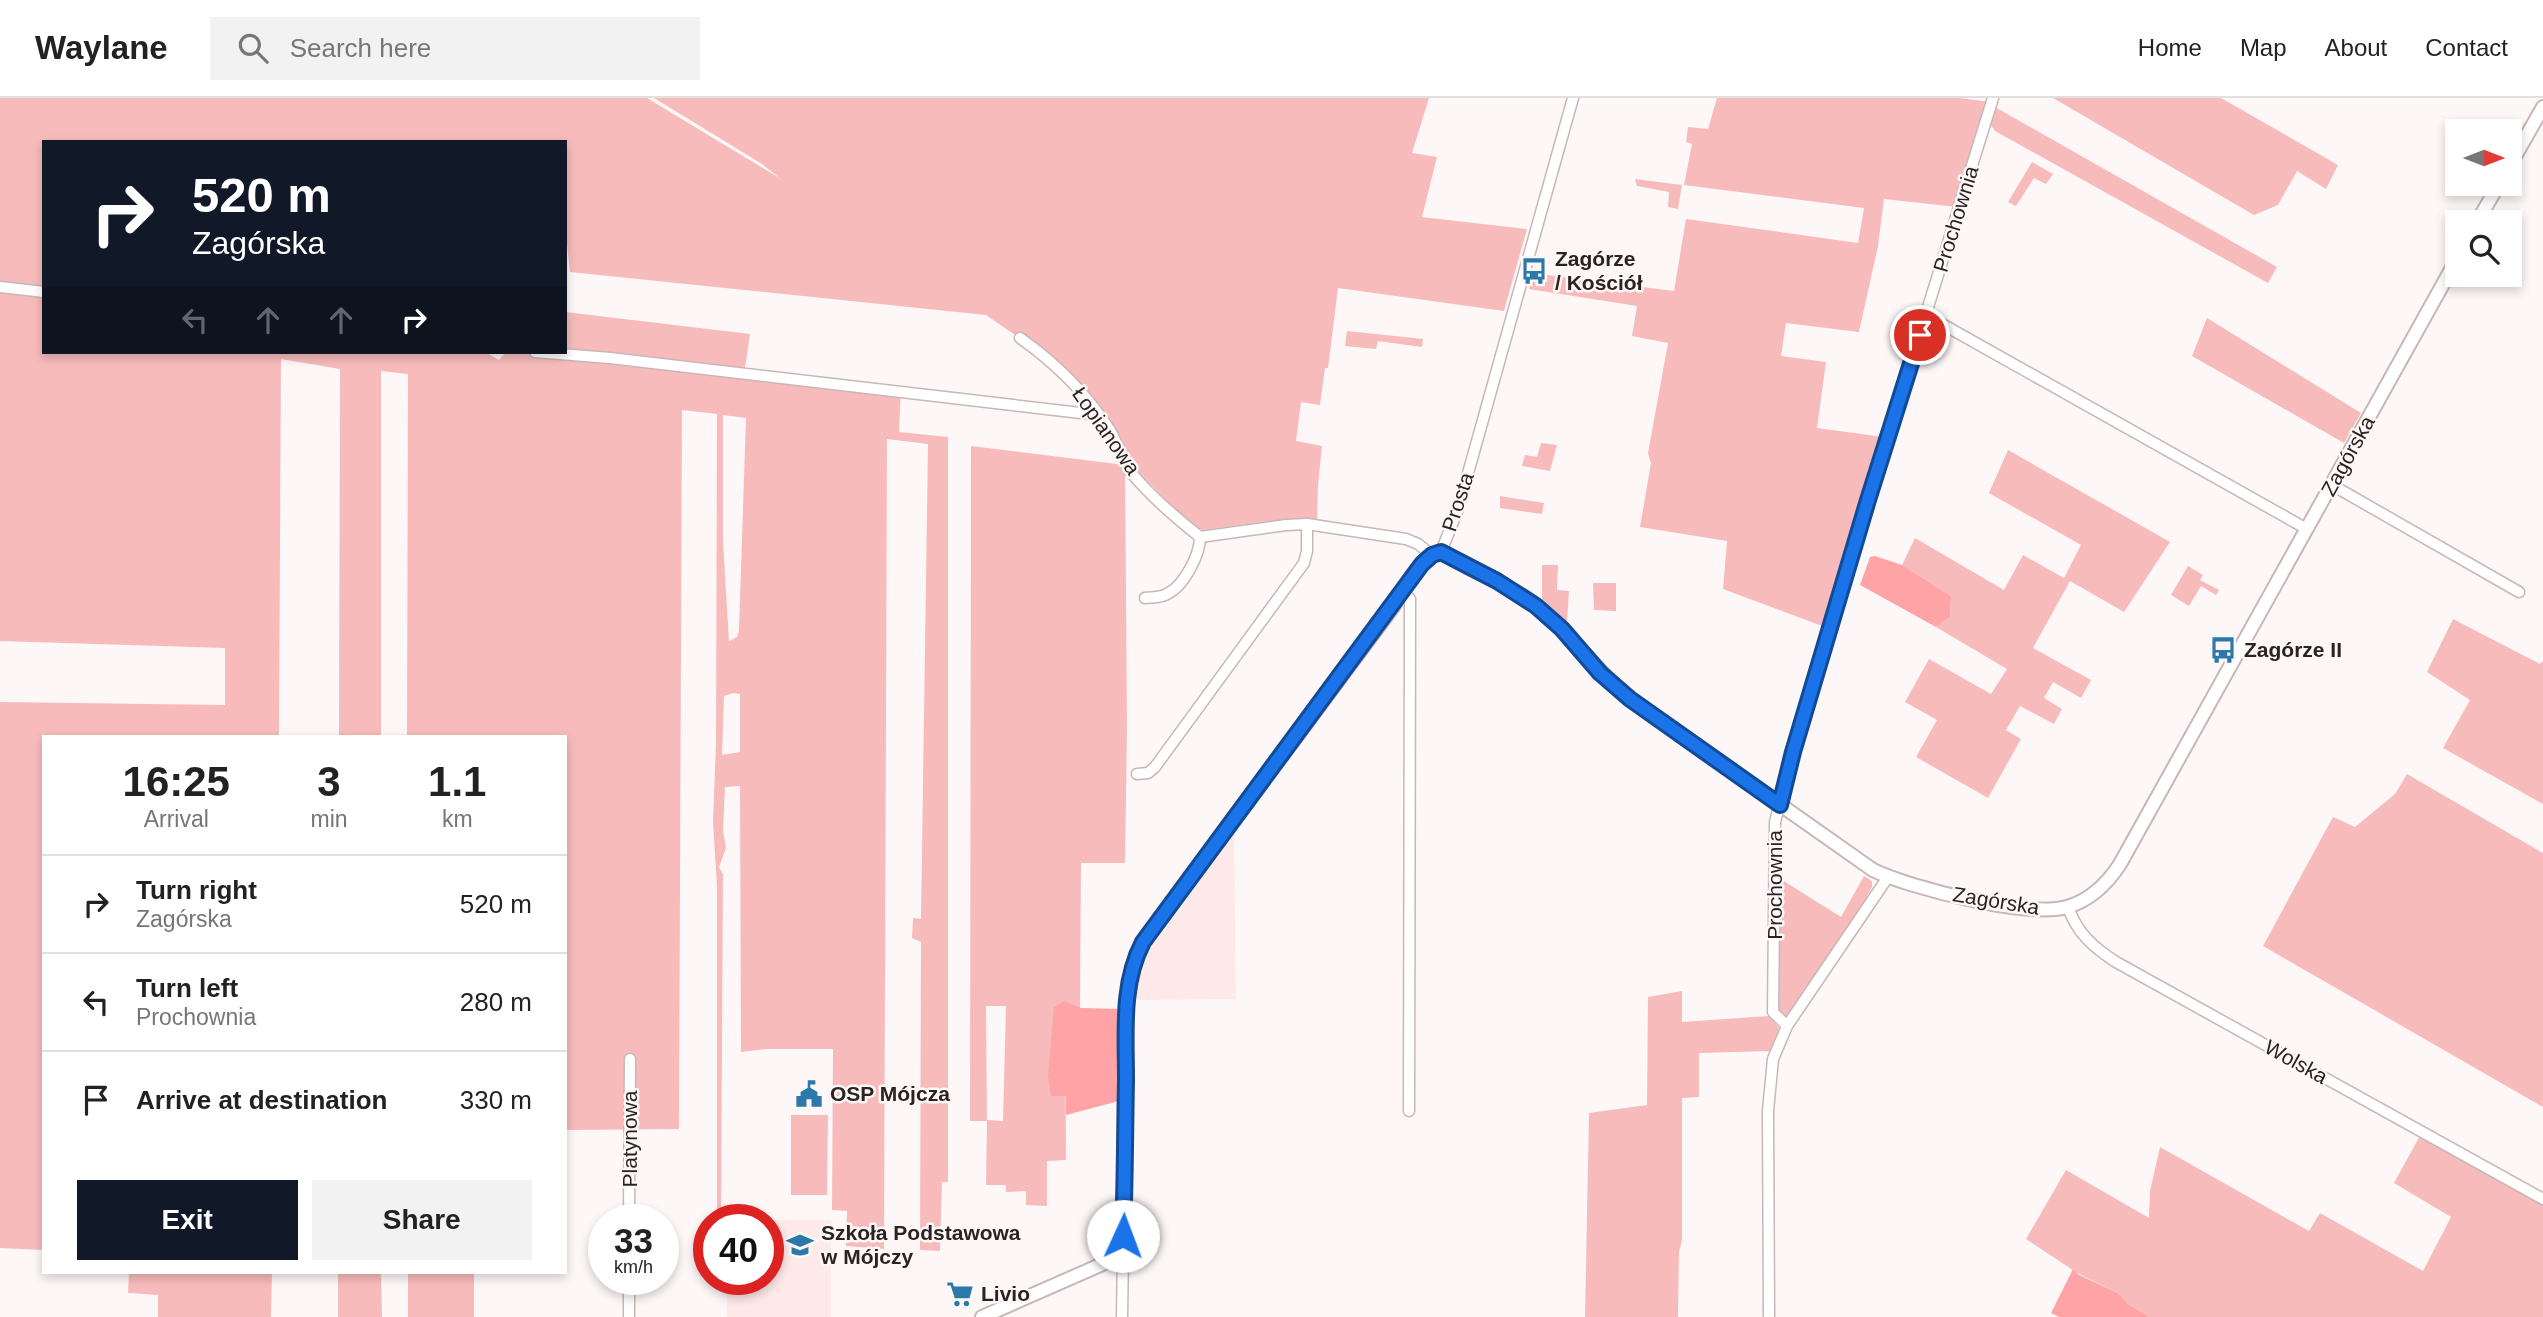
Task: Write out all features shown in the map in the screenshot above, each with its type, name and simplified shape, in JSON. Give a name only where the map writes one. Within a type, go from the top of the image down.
[{"type":"street","name":"Prosta","points":[[1122,1317],[1126,1021],[1133,962],[1151,930],[1403,592],[1436,554],[1458,509],[1573,98]]},
{"type":"street","name":"Prochownia","points":[[1787,1026],[1773,1012],[1775,822],[1793,752],[1866,508],[1993,98]]},
{"type":"street","points":[[2522,144],[2543,107]]},
{"type":"street","name":"Zagórska","points":[[1436,554],[1497,581],[1536,606],[1562,629],[1600,673],[1630,699],[1873,870],[1916,887],[2024,909],[2068,907],[2099,889],[2120,864],[2445,281]]},
{"type":"street","points":[[0,287],[42,292]]},
{"type":"street","points":[[1926,316],[2307,529]]},
{"type":"street","name":"Łopianowa","points":[[1020,338],[1045,356],[1071,381],[1116,441],[1128,468],[1177,519],[1200,537]]},
{"type":"street","points":[[560,354],[1098,415]]},
{"type":"street","points":[[2332,485],[2519,592]]},
{"type":"street","points":[[1145,598],[1164,596],[1171,592],[1196,559],[1200,537],[1307,524],[1406,539],[1436,554]]},
{"type":"street","points":[[1137,774],[1147,773],[1155,767],[1304,563],[1307,524]]},
{"type":"street","points":[[1403,592],[1410,599],[1409,1111]]},
{"type":"street","points":[[1769,1317],[1769,1089],[1773,1059],[1787,1026],[1888,877]]},
{"type":"street","name":"Wolska","points":[[2068,907],[2074,922],[2089,944],[2116,962],[2543,1199]]},
{"type":"street","name":"Platynowa","points":[[629,1204],[630,1059]]},
{"type":"street","points":[[982,1317],[1123,1255]]},
{"type":"street","points":[[629,1295],[629,1317]]},
{"type":"shaded area","points":[[0,98],[647,98],[781,179],[762,164],[654,98],[1429,98],[1412,153],[1437,157],[1422,217],[1527,229],[1504,311],[1338,288],[1328,368],[1325,368],[1320,405],[1301,402],[1296,441],[1322,446],[1317,521],[1286,519],[1203,530],[1195,528],[1130,463],[1114,427],[1067,371],[986,315],[570,272],[567,244],[567,140],[42,140],[42,354],[488,354],[499,360],[504,354],[567,354],[567,312],[750,334],[745,368],[901,386],[899,432],[948,437],[948,1182],[942,1182],[940,1251],[920,1250],[921,942],[912,938],[913,918],[921,919],[928,444],[887,439],[884,1249],[846,1246],[847,1211],[832,1210],[833,1049],[766,1049],[741,1052],[740,786],[725,787],[723,830],[726,848],[719,867],[723,874],[721,1204],[717,1204],[717,887],[713,822],[716,744],[717,414],[682,410],[679,1129],[567,1130],[567,735],[407,735],[408,374],[381,371],[381,735],[339,735],[340,369],[281,359],[279,735],[42,735],[42,1250],[0,1248],[0,702],[225,705],[225,648],[0,641]],"holes":[[[723,415],[746,418],[737,637],[729,641],[723,542]],[[733,693],[740,694],[740,752],[722,755],[724,696]]]},
{"type":"shaded area","points":[[1717,98],[1960,98],[1990,102],[1957,207],[1884,199],[1878,246],[1859,332],[1786,323],[1781,356],[1826,362],[1817,428],[1883,437],[1825,627],[1723,589],[1727,541],[1640,527],[1651,463],[1648,453],[1668,343],[1632,336],[1637,306],[1529,289],[1532,273],[1674,291],[1686,219],[1858,243],[1864,208],[1684,185],[1692,144],[1686,142],[1688,127],[1708,129]]},
{"type":"shaded area","points":[[2053,98],[2221,98],[2338,165],[2326,189],[2297,171],[2278,205],[2254,215]]},
{"type":"shaded area","points":[[1995,107],[2277,267],[2268,283],[1995,131],[1990,124]]},
{"type":"shaded area","points":[[2032,162],[2053,174],[2046,184],[2034,178],[2016,206],[2008,202]]},
{"type":"shaded area","points":[[1635,179],[1682,185],[1678,209],[1668,207],[1669,192],[1637,186]]},
{"type":"shaded area","points":[[2207,318],[2361,413],[2344,443],[2192,356]]},
{"type":"shaded area","points":[[1347,331],[1423,339],[1422,347],[1378,341],[1376,349],[1345,346]]},
{"type":"shaded area","points":[[1541,443],[1557,445],[1550,471],[1522,466],[1525,455],[1537,457]]},
{"type":"shaded area","points":[[971,446],[1125,465],[1127,726],[1125,863],[1081,863],[1080,1008],[1065,1001],[1066,1160],[1047,1161],[1047,1206],[1026,1205],[1026,1191],[1006,1192],[1006,1185],[986,1185],[987,1121],[970,1121]],"holes":[[[986,1006],[1006,1006],[1003,1121],[987,1120]]]},
{"type":"shaded area","points":[[2008,450],[2170,542],[2124,612],[2070,581],[2033,648],[2091,680],[2081,698],[2053,682],[2044,698],[2062,709],[2054,724],[2020,706],[2006,730],[2021,739],[1988,798],[1916,757],[1937,720],[1905,702],[1929,659],[1991,694],[2007,669],[1936,627],[1950,617],[1951,596],[1902,565],[1915,538],[2004,590],[2023,555],[2064,578],[2081,545],[1989,493]]},
{"type":"shaded area","points":[[1500,496],[1544,503],[1542,514],[1500,508]]},
{"type":"shaded area","points":[[1875,556],[1902,565],[1951,596],[1950,617],[1936,627],[1860,585],[1870,557]]},
{"type":"shaded area","points":[[1542,565],[1558,565],[1557,590],[1569,591],[1567,622],[1542,599]]},
{"type":"shaded area","points":[[2188,566],[2203,575],[2200,580],[2219,590],[2216,595],[2201,586],[2189,606],[2171,595]]},
{"type":"shaded area","points":[[1593,583],[1616,583],[1616,611],[1594,610]]},
{"type":"shaded area","points":[[2453,619],[2540,664],[2543,661],[2543,804],[2443,748],[2470,700],[2427,672]]},
{"type":"shaded area","points":[[2407,774],[2543,853],[2543,1107],[2263,946],[2333,817],[2355,827],[2395,794]]},
{"type":"shaded area","points":[[1234,833],[1236,999],[1134,1000],[1138,975],[1146,955]]},
{"type":"shaded area","points":[[1864,876],[1872,881],[1868,898],[1788,1016],[1783,1017],[1776,1009],[1779,878],[1841,917]]},
{"type":"shaded area","points":[[1682,991],[1682,1022],[1769,1016],[1779,1028],[1770,1051],[1699,1053],[1699,1097],[1682,1098],[1682,1240],[1679,1252],[1678,1317],[1585,1317],[1589,1113],[1647,1105],[1648,997]]},
{"type":"shaded area","points":[[1065,1001],[1081,1008],[1121,1009],[1119,1101],[1066,1115],[1066,1096],[1051,1096],[1048,1076],[1054,1007]]},
{"type":"shaded area","points":[[791,1115],[828,1115],[827,1195],[791,1195]]},
{"type":"shaded area","points":[[2422,1132],[2543,1199],[2543,1317],[2150,1317],[2128,1304],[2118,1293],[2079,1274],[2026,1239],[2066,1170],[2149,1218],[2150,1191],[2160,1147],[2309,1231],[2320,1213],[2423,1271],[2451,1217],[2394,1183]]},
{"type":"shaded area","name":"Szkoła Podstawowa w Mójczy","points":[[784,1220],[831,1220],[831,1317],[727,1317],[727,1295],[784,1295]]},
{"type":"shaded area","points":[[2073,1269],[2079,1275],[2118,1293],[2128,1304],[2150,1317],[2059,1317],[2051,1313]]},
{"type":"shaded area","points":[[129,1274],[272,1274],[271,1317],[158,1317],[158,1295],[128,1293]]},
{"type":"shaded area","points":[[338,1274],[381,1274],[382,1317],[338,1317]]},
{"type":"shaded area","points":[[408,1274],[474,1274],[474,1317],[408,1317]]},
{"type":"place","name":"Zagórze / Kościół","points":[[1534,271]]},
{"type":"place","name":"Zagórze II","points":[[2223,650]]},
{"type":"place","name":"OSP Mójcza","points":[[809,1094]]},
{"type":"place","name":"Szkoła Podstawowa w Mójczy","points":[[800,1245]]},
{"type":"place","name":"Livio","points":[[960,1294]]},
{"type":"route","points":[[1123,1236],[1126,1021],[1133,962],[1143,942],[1317,705],[1393,607],[1422,564],[1432,555],[1441,552],[1525,598],[1562,629],[1615,687],[1780,805],[1793,752],[1868,500],[1920,335]]}]
